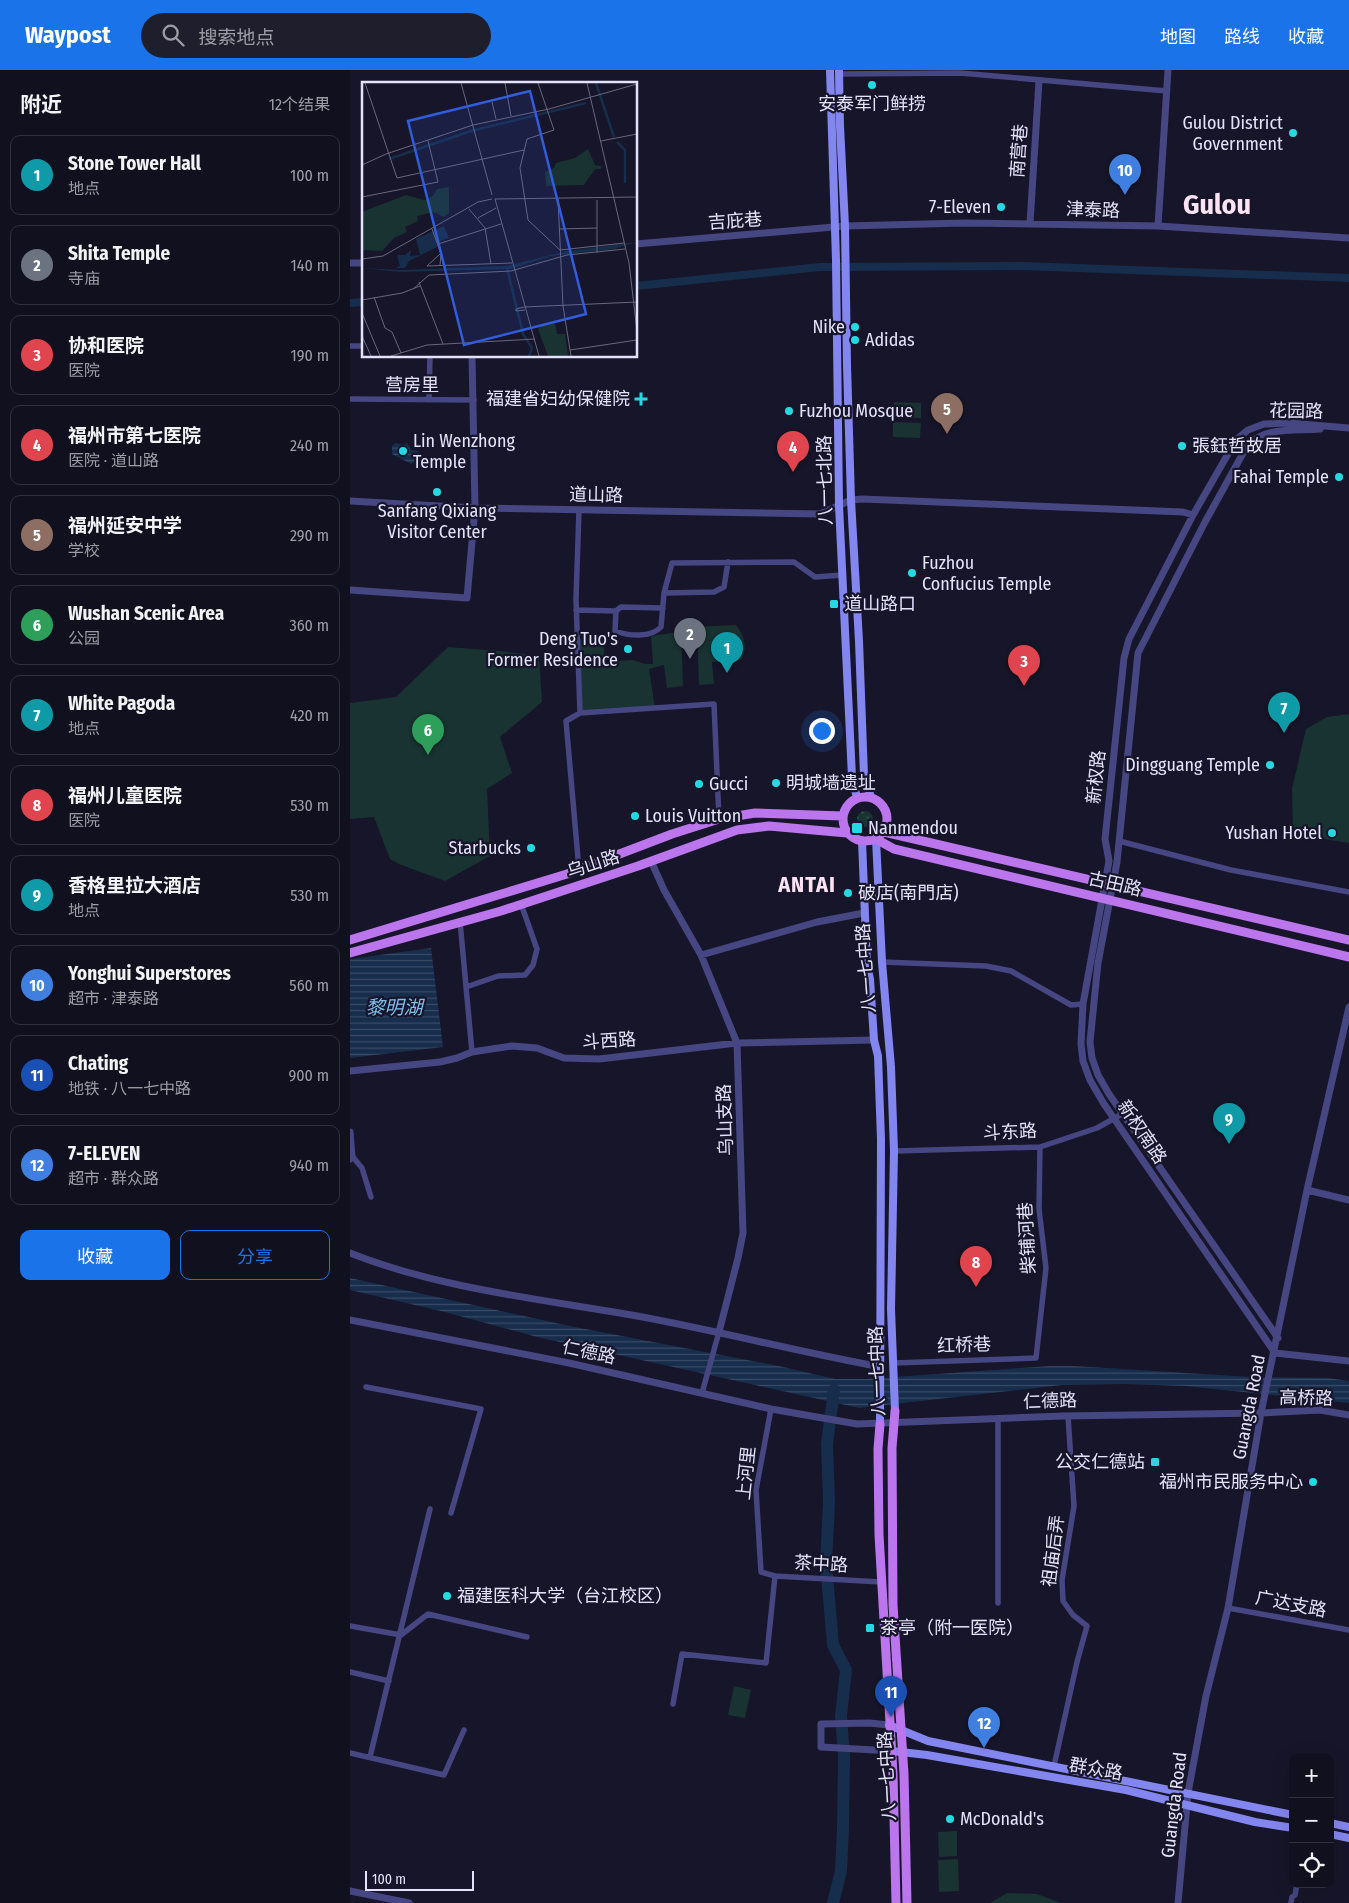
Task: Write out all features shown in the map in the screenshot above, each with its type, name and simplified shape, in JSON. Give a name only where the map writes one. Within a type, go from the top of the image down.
[{"type":"main road","name":"八一七北路","points":[[830,70],[837,283],[839,505],[844,575],[852,777],[857,798]]},
{"type":"main road","points":[[839,72],[845,226],[851,500],[864,776],[871,797]]},
{"type":"main road","points":[[871,797],[877,800],[886,811],[888,818],[884,832],[876,839],[862,842],[852,837],[844,828],[842,816],[847,805],[857,798],[871,797]]},
{"type":"main road","name":"乌山路","points":[[350,940],[464,907],[579,870],[672,834],[719,819],[755,813],[842,816]]},
{"type":"main road","name":"乌山路","points":[[350,952],[522,904],[737,830],[769,826],[848,833]]},
{"type":"main road","name":"古田路","points":[[884,832],[1349,940]]},
{"type":"main road","name":"古田路","points":[[876,839],[894,849],[1107,898],[1349,957]]},
{"type":"main road","name":"八一七中路","points":[[876,839],[882,962],[891,1067],[894,1151],[891,1309],[895,1411],[892,1448],[894,1605],[903,1752],[908,1903]]},
{"type":"main road","name":"八一七中路","points":[[862,842],[864,913],[874,1040],[878,1056],[881,1138],[881,1367],[878,1449],[881,1582],[892,1751],[896,1903]]},
{"type":"main road","points":[[889,1725],[928,1741],[1289,1814]]},
{"type":"main road","name":"群众路","points":[[892,1751],[927,1755],[1126,1790],[1254,1822],[1289,1827]]},
{"type":"main road","points":[[1334,1824],[1349,1827]]},
{"type":"main road","points":[[1334,1835],[1349,1838]]},
{"type":"street","points":[[1158,226],[1168,70]]},
{"type":"street","points":[[839,72],[960,72],[1039,81],[1167,91]]},
{"type":"street","name":"南营巷","points":[[1030,223],[1039,81]]},
{"type":"street","name":"津泰路","points":[[835,227],[1030,223],[1158,226],[1349,238]]},
{"type":"street","name":"吉庇巷","points":[[638,244],[835,227]]},
{"type":"street","points":[[430,358],[430,400]]},
{"type":"street","points":[[350,590],[467,598],[474,508],[472,358]]},
{"type":"street","name":"营房里","points":[[350,399],[474,400]]},
{"type":"street","name":"花园路","points":[[1124,658],[1129,638],[1193,514],[1236,440],[1248,430],[1264,424],[1281,423],[1348,428]]},
{"type":"street","name":"花园路","points":[[1136,663],[1142,642],[1247,446],[1258,437],[1274,432],[1348,428]]},
{"type":"street","points":[[851,500],[1183,512],[1193,514]]},
{"type":"street","name":"道山路","points":[[350,501],[474,508],[820,514],[851,500]]},
{"type":"street","points":[[579,510],[576,610],[580,713]]},
{"type":"street","points":[[664,593],[714,592],[724,586],[728,562]]},
{"type":"street","points":[[663,608],[621,606],[616,611],[615,631],[649,634],[656,632],[661,626],[663,608],[664,593],[672,563],[794,562],[815,578],[844,575]]},
{"type":"street","points":[[576,610],[616,611]]},
{"type":"street","name":"新权路","points":[[1110,884],[1109,861],[1105,839],[1124,658]]},
{"type":"street","name":"新权路","points":[[1107,898],[1119,841],[1136,663]]},
{"type":"street","points":[[579,870],[566,721],[580,713],[714,704],[719,819]]},
{"type":"street","points":[[1119,841],[1231,870],[1349,892]]},
{"type":"street","name":"乌山支路","points":[[651,861],[664,890],[701,955],[737,1043],[743,1233],[702,1393]]},
{"type":"street","name":"新权南路","points":[[1107,898],[1090,960],[1083,1004],[1080,1044],[1083,1061],[1090,1080],[1275,1353]]},
{"type":"street","name":"新权南路","points":[[1107,898],[1090,1042],[1092,1058],[1098,1075],[1122,1114],[1278,1338]]},
{"type":"street","points":[[466,987],[498,976],[525,975],[533,965],[537,950],[522,904]]},
{"type":"street","points":[[701,955],[817,922],[864,913]]},
{"type":"street","points":[[460,921],[472,1052]]},
{"type":"street","points":[[882,962],[986,966],[1011,971],[1071,1005],[1083,1004]]},
{"type":"street","name":"Guangda Road","points":[[1178,1903],[1188,1793],[1206,1696],[1228,1608],[1261,1413],[1273,1364],[1307,1190],[1349,1007]]},
{"type":"street","name":"斗西路","points":[[350,1071],[440,1062],[472,1052],[499,1047],[524,1046],[537,1048],[564,1058],[600,1059],[737,1043],[874,1040]]},
{"type":"street","name":"斗东路","points":[[894,1151],[1040,1147],[1097,1128],[1122,1114]]},
{"type":"street","points":[[350,1132],[351,1157],[362,1168],[371,1197]]},
{"type":"street","name":"柴铺河巷","points":[[1036,1358],[1046,1268],[1039,1209],[1040,1147]]},
{"type":"street","points":[[1307,1190],[1349,1200]]},
{"type":"street","points":[[350,1253],[383,1265],[451,1282],[718,1332],[881,1367]]},
{"type":"street","name":"仁德路","points":[[350,1320],[569,1363],[840,1422],[1261,1413]]},
{"type":"street","points":[[1275,1353],[1349,1361]]},
{"type":"street","name":"红桥巷","points":[[893,1363],[1036,1358]]},
{"type":"street","points":[[366,1387],[480,1409],[451,1513]]},
{"type":"street","name":"上河里","points":[[761,1572],[756,1490],[771,1408]]},
{"type":"street","name":"高桥路","points":[[1261,1413],[1320,1410],[1349,1415]]},
{"type":"street","name":"祖庙后弄","points":[[1054,1766],[1087,1626],[1074,1615],[1063,1601],[1062,1580],[1074,1506],[1068,1416]]},
{"type":"street","points":[[998,1418],[998,1603]]},
{"type":"street","points":[[370,1757],[401,1636],[430,1509]]},
{"type":"street","name":"茶中路","points":[[761,1572],[775,1576],[881,1582]]},
{"type":"street","points":[[673,1704],[682,1654],[766,1663],[775,1576]]},
{"type":"street","name":"广达支路","points":[[1228,1608],[1349,1630]]},
{"type":"street","points":[[401,1636],[428,1614],[527,1637]]},
{"type":"street","points":[[350,1626],[401,1636]]},
{"type":"street","points":[[350,1672],[389,1681]]},
{"type":"street","points":[[889,1725],[822,1724],[820,1747],[892,1751]]},
{"type":"street","points":[[350,1753],[444,1776],[464,1730]]},
{"type":"street","points":[[1291,1903],[1296,1888]]},
{"type":"street","points":[[350,1891],[410,1903]]},
{"type":"green space","points":[[894,402],[921,403],[921,418],[893,417]]},
{"type":"green space","points":[[893,422],[921,423],[920,438],[893,437]]},
{"type":"green space","points":[[736,625],[742,634],[745,646],[743,655],[741,660],[712,662],[714,684],[699,685],[697,632],[681,632],[683,686],[667,688],[664,665],[649,669],[655,708],[580,713],[577,640],[603,638],[605,662],[632,660],[653,664],[651,636],[672,633],[690,627]]},
{"type":"green space","points":[[448,647],[539,656],[542,702],[500,737],[512,773],[487,789],[490,856],[445,881],[390,859],[374,817],[350,819],[350,703],[396,697]]},
{"type":"green space","points":[[1349,714],[1349,843],[1293,834],[1292,789],[1306,729],[1327,717]]},
{"type":"green space","points":[[865,811],[873,819],[865,827],[857,819]]},
{"type":"green space","points":[[734,1686],[751,1690],[745,1718],[728,1715]]},
{"type":"green space","points":[[957,1831],[957,1856],[939,1857],[938,1832]]},
{"type":"green space","points":[[958,1859],[959,1891],[939,1892],[938,1860]]},
{"type":"green space","points":[[1007,1893],[1037,1894],[1061,1903],[990,1903]]},
{"type":"water","points":[[396,443],[403,445],[407,443],[411,450],[419,451],[416,461],[411,464],[392,454],[392,446]]},
{"type":"water","name":"黎明湖","points":[[431,948],[443,1047],[350,1058],[350,959]]},
{"type":"water","points":[[350,1278],[570,1326],[779,1366],[835,1379],[866,1379],[1049,1366],[1074,1366],[1251,1377],[1328,1378],[1349,1381],[1349,1403],[1185,1386],[1124,1384],[1062,1385],[859,1408],[537,1337],[445,1312],[350,1290]]},
{"type":"waterway","points":[[638,286],[820,267],[1023,266],[1349,278]]},
{"type":"waterway","points":[[350,303],[362,302]]},
{"type":"waterway","points":[[833,1903],[841,1871],[844,1757],[841,1716],[846,1670],[833,1645],[826,1564],[829,1502],[827,1444],[834,1390]]},
{"type":"place","name":"安泰军门鲜捞","points":[[872,85]]},
{"type":"place","name":"Gulou District Government","points":[[1293,133]]},
{"type":"place","name":"Yonghui Superstores","points":[[1125,195]]},
{"type":"place","name":"7-Eleven","points":[[1001,207]]},
{"type":"place","name":"Nike","points":[[855,327]]},
{"type":"place","name":"Adidas","points":[[855,340]]},
{"type":"place","name":"福建省妇幼保健院","points":[[641,399]]},
{"type":"place","name":"Fuzhou Mosque","points":[[789,411]]},
{"type":"place","name":"福州延安中学","points":[[947,434]]},
{"type":"place","name":"張鈺哲故居","points":[[1182,446]]},
{"type":"place","name":"Lin Wenzhong Temple","points":[[403,451]]},
{"type":"place","name":"福州市第七医院","points":[[793,472]]},
{"type":"place","name":"Fahai Temple","points":[[1339,477]]},
{"type":"place","name":"Sanfang Qixiang Visitor Center","points":[[437,492]]},
{"type":"place","name":"Fuzhou Confucius Temple","points":[[912,573]]},
{"type":"place","name":"道山路口","points":[[834,604]]},
{"type":"place","name":"Deng Tuo's Former Residence","points":[[628,649]]},
{"type":"place","name":"Shita Temple","points":[[690,659]]},
{"type":"place","name":"Stone Tower Hall","points":[[727,673]]},
{"type":"place","name":"协和医院","points":[[1024,686]]},
{"type":"place","name":"White Pagoda","points":[[1284,733]]},
{"type":"place","name":"Wushan Scenic Area","points":[[428,755]]},
{"type":"place","name":"Dingguang Temple","points":[[1270,765]]},
{"type":"place","name":"明城墙遗址","points":[[776,783]]},
{"type":"place","name":"Gucci","points":[[699,784]]},
{"type":"place","name":"Louis Vuitton","points":[[635,816]]},
{"type":"place","name":"Nanmendou","points":[[857,828]]},
{"type":"place","name":"Yushan Hotel","points":[[1332,833]]},
{"type":"place","name":"Starbucks","points":[[531,848]]},
{"type":"place","name":"破店(南門店)","points":[[848,893]]},
{"type":"place","name":"香格里拉大酒店","points":[[1229,1144]]},
{"type":"place","name":"福州儿童医院","points":[[976,1287]]},
{"type":"place","name":"公交仁德站","points":[[1155,1462]]},
{"type":"place","name":"福州市民服务中心","points":[[1313,1482]]},
{"type":"place","name":"福建医科大学（台江校区）","points":[[447,1596]]},
{"type":"place","name":"茶亭（附一医院）","points":[[870,1628]]},
{"type":"place","name":"Chating","points":[[891,1717]]},
{"type":"place","name":"7-ELEVEN","points":[[984,1748]]},
{"type":"place","name":"McDonald's","points":[[950,1819]]},
{"type":"district","name":"Gulou","points":[[1217,204]]},
{"type":"district","name":"ANTAI","points":[[807,884]]}]
